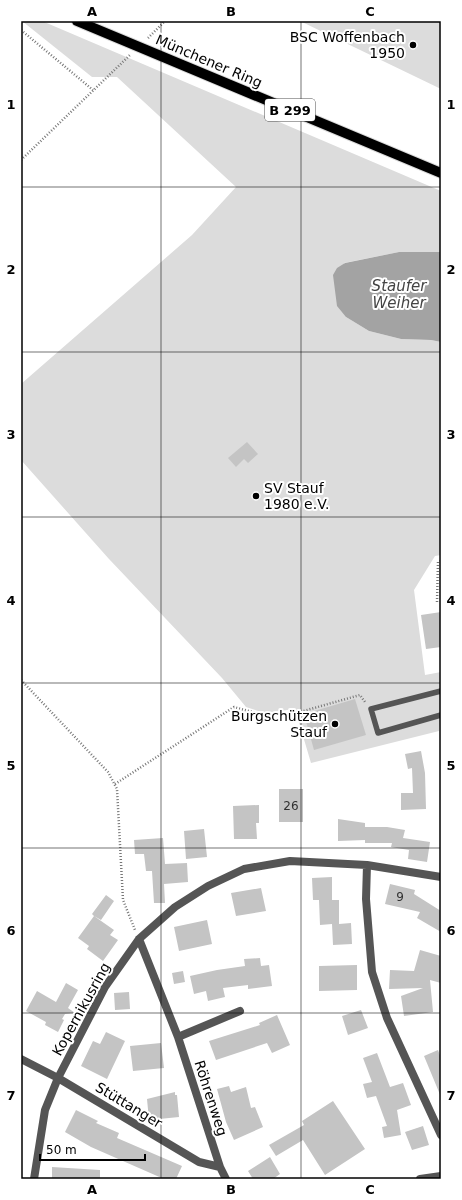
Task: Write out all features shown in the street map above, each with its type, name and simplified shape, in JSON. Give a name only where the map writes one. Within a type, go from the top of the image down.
[{"type":"main road","name":"Münchener Ring","points":[[77,21],[441,173]]},
{"type":"street","name":"Kopernikusring","points":[[34,1179],[45,1110],[58,1078],[105,987],[139,939],[175,907],[208,886],[244,869],[290,860],[367,864],[441,877]]},
{"type":"street","points":[[367,864],[366,899],[372,972],[387,1018],[441,1135]]},
{"type":"street","name":"Röhrenweg","points":[[139,939],[178,1037],[220,1167]]},
{"type":"street","points":[[178,1037],[240,1011]]},
{"type":"street","name":"Stüttanger","points":[[21,1059],[58,1078],[199,1162],[220,1167]]},
{"type":"street","points":[[220,1167],[226,1179]]},
{"type":"street","points":[[420,1179],[441,1176]]},
{"type":"lane","points":[[441,691],[371,709],[378,733],[441,715]]},
{"type":"path","points":[[21,160],[165,21]]},
{"type":"path","points":[[21,30],[93,90]]},
{"type":"path","points":[[437,602],[438,562],[441,562]]},
{"type":"path","points":[[21,680],[108,772],[115,784],[117,789],[123,900],[139,939]]},
{"type":"path","points":[[115,784],[234,707],[267,716],[300,712],[360,695],[371,709]]},
{"type":"shaded area","name":"SV Stauf 1980 e.V.","points":[[22,21],[42,21],[441,191],[441,252],[399,252],[344,263],[346,317],[369,331],[401,339],[431,340],[441,342],[441,555],[435,556],[414,590],[425,675],[441,672],[441,708],[439,731],[311,763],[295,709],[264,713],[246,707],[222,678],[109,559],[21,460],[21,384],[192,235],[236,187],[117,77],[92,77]]},
{"type":"shaded area","points":[[300,21],[441,21],[441,89]]},
{"type":"water","name":"Staufer Weiher","points":[[399,252],[441,252],[441,342],[431,340],[401,339],[369,331],[346,317],[337,306],[333,275],[337,268],[345,263]]},
{"type":"building","points":[[247,442],[258,454],[248,463],[244,459],[236,467],[228,458]]},
{"type":"building","points":[[441,612],[441,647],[426,649],[421,615]]},
{"type":"building","name":"Burgschützen Stauf","points":[[355,699],[366,735],[314,750],[304,714]]},
{"type":"building","points":[[421,751],[425,773],[426,809],[401,810],[401,793],[413,793],[412,768],[408,769],[405,754]]},
{"type":"building","points":[[279,789],[303,789],[303,822],[279,822]]},
{"type":"building","points":[[259,805],[259,823],[256,823],[257,839],[234,839],[233,806]]},
{"type":"building","points":[[338,819],[365,823],[365,827],[387,827],[405,830],[403,838],[430,842],[427,862],[408,859],[409,850],[391,847],[392,843],[365,843],[365,840],[338,841]]},
{"type":"building","points":[[204,829],[207,857],[186,859],[184,831]]},
{"type":"building","points":[[163,838],[165,864],[187,863],[188,882],[164,884],[165,903],[154,903],[152,871],[146,871],[144,854],[135,854],[134,840]]},
{"type":"building","points":[[332,877],[332,900],[339,900],[339,924],[351,923],[352,944],[333,945],[332,924],[320,925],[319,900],[313,900],[312,878]]},
{"type":"building","points":[[390,884],[415,890],[414,894],[441,911],[441,932],[417,918],[420,912],[385,904]]},
{"type":"building","points":[[261,888],[266,911],[236,916],[231,893]]},
{"type":"building","points":[[106,895],[114,901],[101,920],[92,914]]},
{"type":"building","points":[[94,916],[114,930],[110,935],[118,940],[103,961],[87,949],[89,946],[78,938]]},
{"type":"building","points":[[207,920],[212,944],[179,951],[174,927]]},
{"type":"building","points":[[420,950],[441,956],[441,983],[430,980],[433,1012],[404,1016],[401,996],[423,988],[389,989],[390,970],[414,971]]},
{"type":"building","points":[[260,958],[261,966],[269,965],[272,986],[248,989],[248,985],[223,988],[225,997],[208,1001],[206,991],[194,994],[190,976],[245,966],[244,959]]},
{"type":"building","points":[[357,965],[357,990],[319,991],[319,966]]},
{"type":"building","points":[[183,971],[185,982],[174,984],[172,973]]},
{"type":"building","points":[[66,983],[78,990],[68,1008],[75,1013],[65,1014],[62,1019],[64,1020],[58,1032],[45,1025],[46,1022],[26,1011],[37,991],[56,1002]]},
{"type":"building","points":[[129,992],[130,1009],[115,1010],[114,993]]},
{"type":"building","points":[[361,1010],[368,1028],[348,1035],[342,1016]]},
{"type":"building","points":[[277,1015],[290,1045],[272,1053],[267,1043],[216,1060],[209,1041],[260,1025],[259,1023]]},
{"type":"building","points":[[106,1032],[125,1041],[107,1079],[81,1066],[93,1041],[100,1044]]},
{"type":"building","points":[[161,1043],[164,1068],[133,1071],[130,1046]]},
{"type":"building","points":[[438,1050],[441,1058],[441,1097],[424,1056]]},
{"type":"building","points":[[377,1053],[390,1087],[403,1083],[411,1105],[397,1110],[401,1135],[384,1138],[382,1127],[387,1126],[376,1096],[367,1098],[363,1084],[372,1082],[363,1058]]},
{"type":"building","points":[[229,1086],[231,1092],[246,1087],[251,1108],[255,1107],[263,1127],[234,1140],[226,1122],[217,1089]]},
{"type":"building","points":[[175,1092],[175,1095],[177,1095],[179,1117],[149,1120],[147,1099]]},
{"type":"building","points":[[333,1101],[365,1149],[325,1175],[303,1140],[276,1156],[269,1145],[304,1125],[302,1121]]},
{"type":"building","points":[[76,1110],[98,1121],[96,1123],[119,1133],[117,1138],[182,1166],[176,1179],[164,1179],[91,1147],[65,1132]]},
{"type":"building","points":[[423,1126],[429,1145],[412,1150],[405,1132]]},
{"type":"building","points":[[270,1157],[280,1174],[273,1179],[253,1179],[248,1171]]},
{"type":"building","points":[[52,1167],[100,1170],[100,1179],[52,1179]]},
{"type":"place","name":"BSC Woffenbach 1950","points":[[413,45]]},
{"type":"place","name":"SV Stauf 1980 e.V.","points":[[256,496]]},
{"type":"place","name":"Burgschützen Stauf","points":[[335,724]]}]
